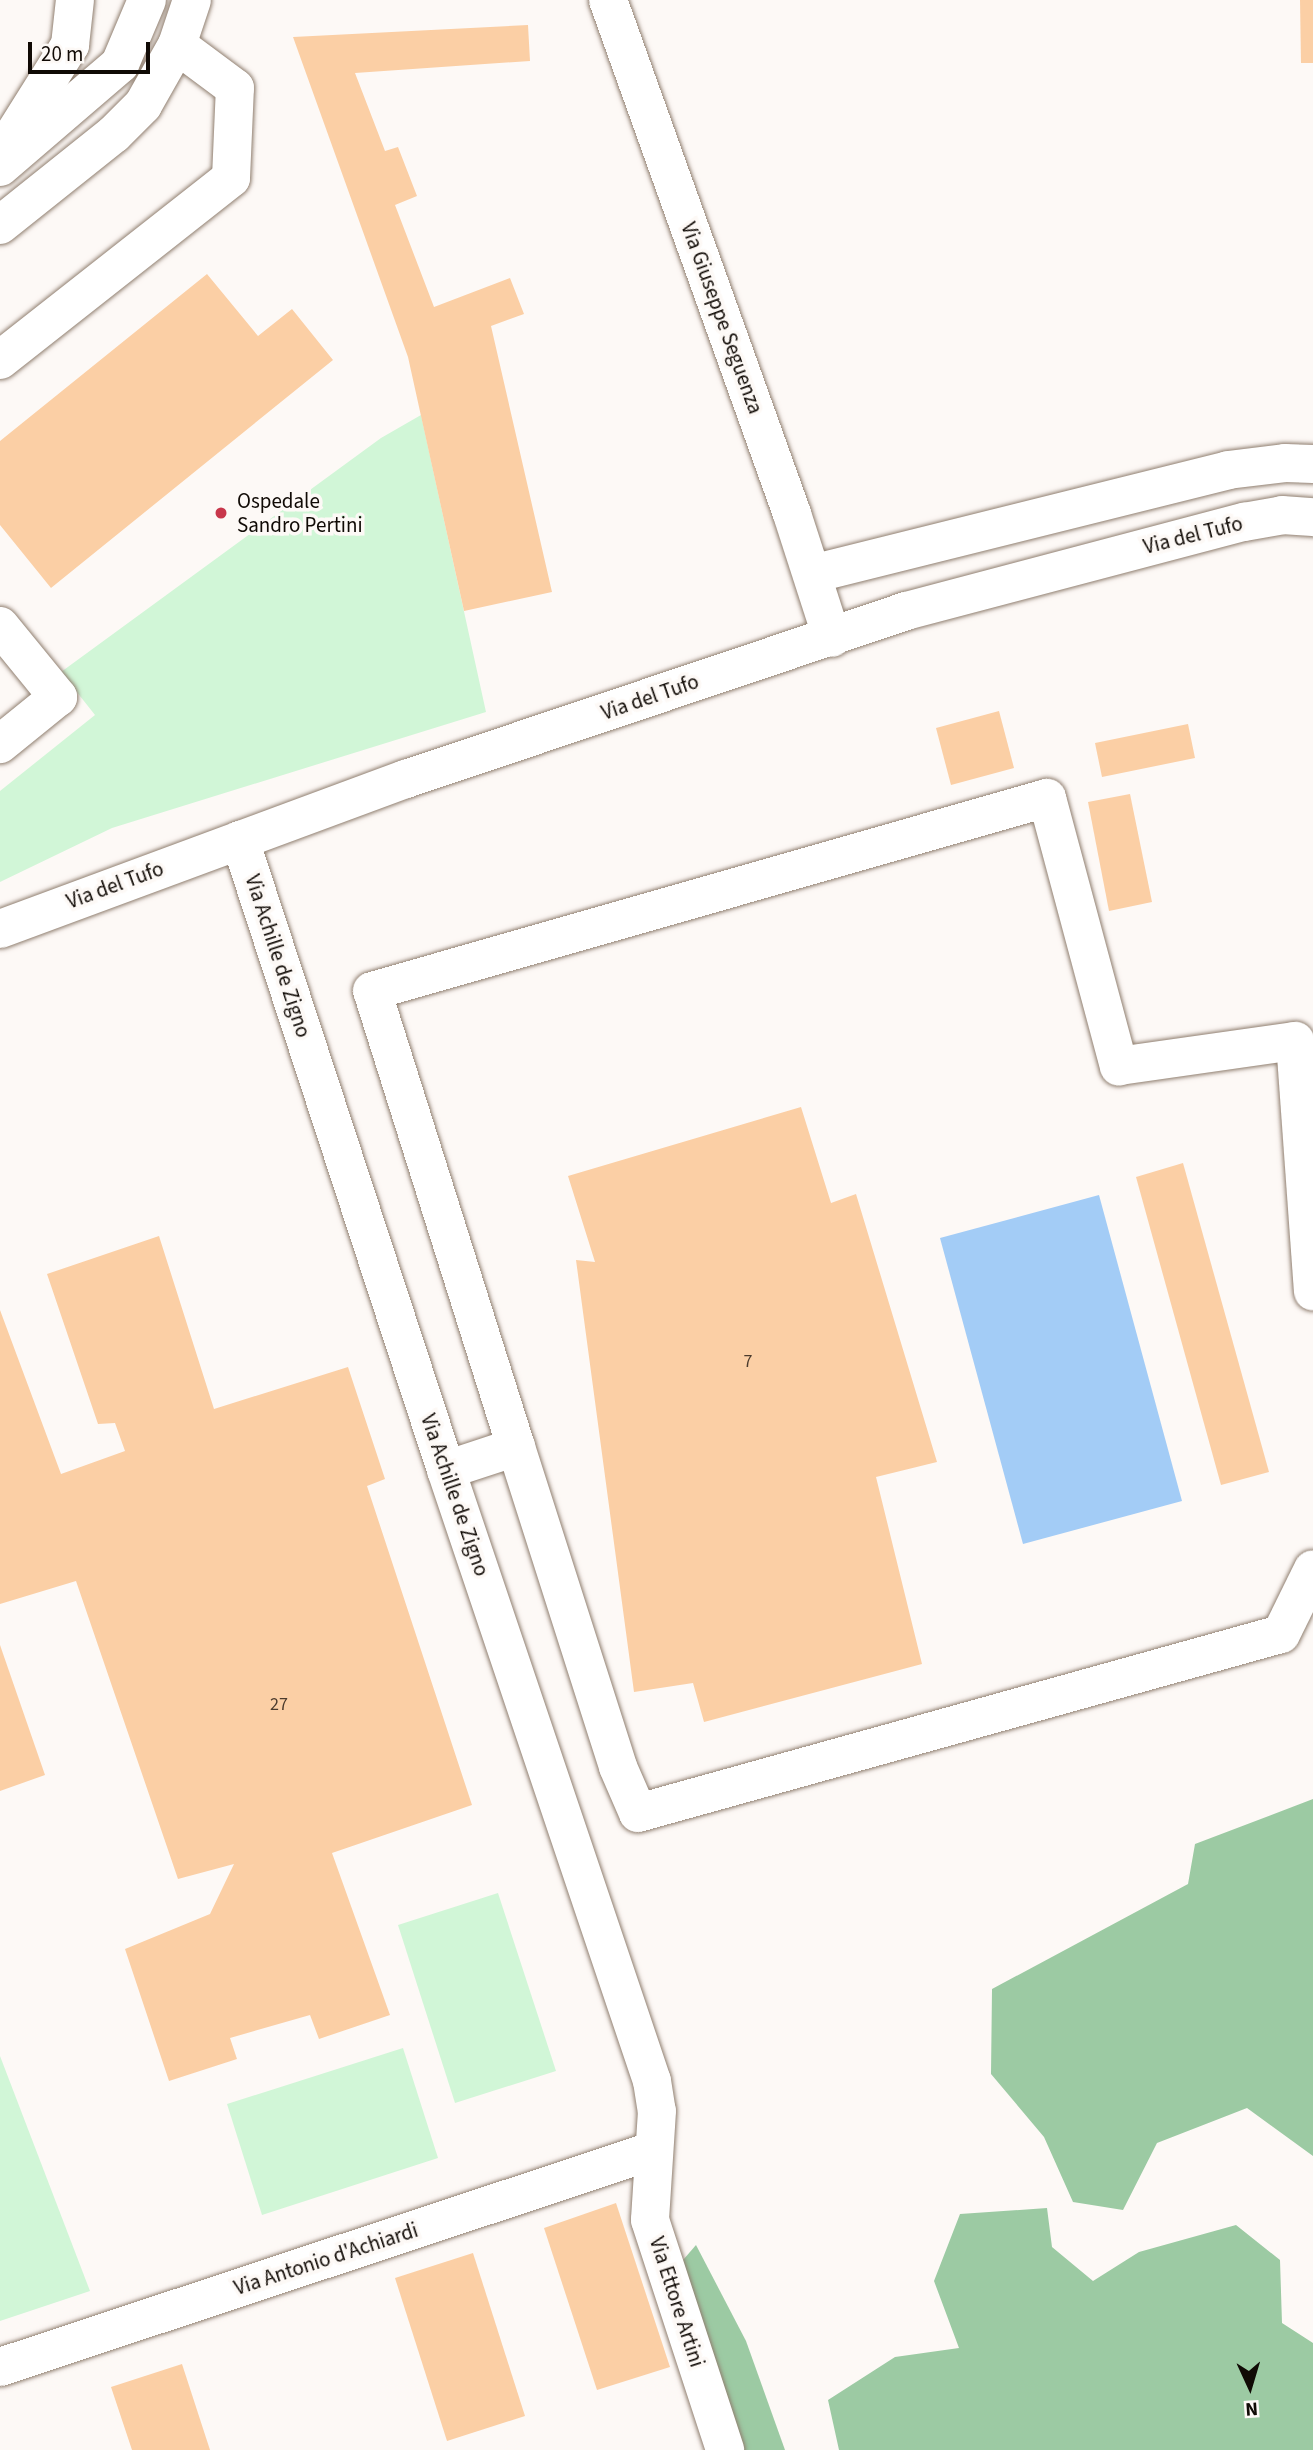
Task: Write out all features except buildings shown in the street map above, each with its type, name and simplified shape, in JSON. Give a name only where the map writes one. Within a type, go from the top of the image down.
[{"type":"street","points":[[0,156],[70,45],[75,0]]},
{"type":"street","points":[[0,167],[120,64],[147,0]]},
{"type":"street","points":[[0,225],[114,134],[143,105],[177,45],[192,0]]},
{"type":"street","name":"Via Giuseppe Seguenza","points":[[608,0],[812,574],[832,638]]},
{"type":"street","points":[[0,360],[231,178],[234,88],[177,45]]},
{"type":"street","points":[[812,574],[1228,470],[1253,465],[1313,464]]},
{"type":"street","name":"Via del Tufo","points":[[0,929],[406,779],[1005,582],[1244,522],[1282,515],[1313,517]]},
{"type":"street","points":[[0,744],[58,697],[8,652]]},
{"type":"street","points":[[1313,1291],[1295,1041],[1119,1066],[1046,798],[372,991],[618,1767],[638,1813],[1281,1634],[1313,1569]]},
{"type":"street","name":"Via Achille de Zigno","points":[[240,840],[446,1470],[652,2081],[657,2110],[652,2151]]},
{"type":"street","points":[[446,1470],[516,1447]]},
{"type":"street","name":"Via Antonio d'Achiardi","points":[[0,2367],[652,2151]]},
{"type":"street","name":"Via Ettore Artini","points":[[652,2151],[650,2220],[725,2450]]},
{"type":"green space","points":[[421,415],[486,712],[112,828],[0,882],[0,791],[95,715],[61,672],[381,438]]},
{"type":"green space","points":[[1313,1799],[1313,2156],[1247,2108],[1157,2143],[1123,2210],[1073,2202],[1044,2137],[991,2074],[992,1989],[1188,1884],[1195,1844]]},
{"type":"green space","points":[[498,1893],[556,2071],[455,2103],[398,1925]]},
{"type":"green space","points":[[403,2048],[438,2158],[262,2215],[227,2104]]},
{"type":"green space","points":[[0,2056],[90,2291],[0,2321]]},
{"type":"green space","points":[[1047,2208],[1052,2247],[1093,2281],[1139,2252],[1236,2225],[1280,2260],[1282,2323],[1313,2343],[1313,2450],[839,2450],[828,2400],[895,2357],[959,2348],[934,2281],[960,2214]]},
{"type":"green space","points":[[696,2245],[746,2341],[785,2450],[738,2450],[677,2267]]},
{"type":"water","points":[[1099,1195],[1182,1501],[1023,1544],[940,1238]]},
{"type":"place","name":"Ospedale Sandro Pertini","points":[[221,513]]}]
